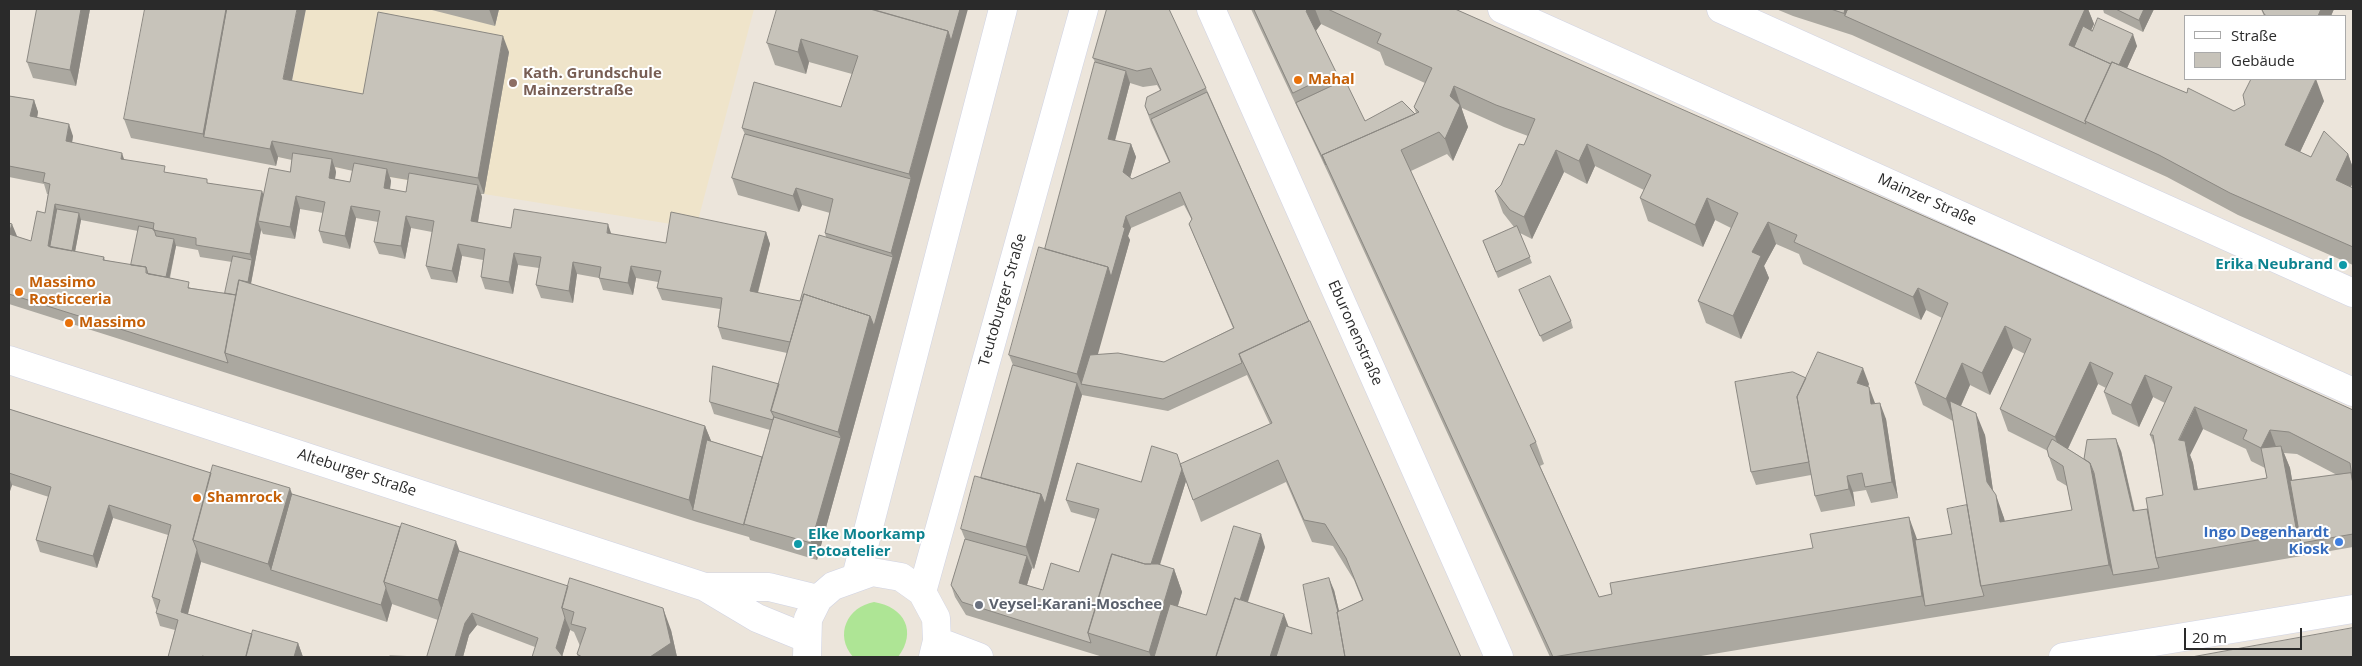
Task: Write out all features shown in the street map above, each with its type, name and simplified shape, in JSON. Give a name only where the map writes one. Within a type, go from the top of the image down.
[{"type":"street","points":[[856,577],[1003,9]]},
{"type":"street","name":"Teutoburger Straße","points":[[922,592],[1084,9]]},
{"type":"street","name":"Eburonenstraße","points":[[1211,9],[1498,657]]},
{"type":"street","name":"Mainzer Straße","points":[[1502,9],[2353,392]]},
{"type":"street","points":[[1721,9],[2353,293]]},
{"type":"street","name":"Alteburger Straße","points":[[9,360],[705,587],[757,618],[806,652]]},
{"type":"street","name":"Alteburger Straße","points":[[806,652],[808,619],[818,599],[833,586],[872,572],[901,577],[922,592],[936,618],[935,649],[979,657]]},
{"type":"street","name":"Alteburger Straße","points":[[705,587],[769,587],[818,599]]},
{"type":"street","points":[[2063,657],[2353,609]]},
{"type":"shaded area","name":"Kath. Grundschule Mainzerstraße","points":[[306,9],[754,9],[696,228],[484,194],[278,157]]},
{"type":"green space","points":[[874,602],[894,609],[905,622],[907,639],[898,657],[853,657],[847,649],[844,631],[850,616],[865,605]]},
{"type":"building","points":[[37,9],[81,9],[70,70],[27,62]]},
{"type":"building","points":[[145,9],[226,9],[203,134],[124,119]]},
{"type":"building","points":[[227,9],[297,9],[283,79],[363,94],[378,12],[503,36],[478,178],[272,141],[270,149],[204,137]]},
{"type":"building","points":[[777,9],[870,9],[948,31],[909,174],[742,128],[754,82],[841,107],[858,56],[801,39],[798,52],[767,43]]},
{"type":"building","points":[[875,9],[960,9],[951,41],[948,31]]},
{"type":"building","points":[[1107,9],[1169,9],[1206,88],[1149,115],[1145,106],[1147,97],[1161,90],[1151,68],[1137,71],[1093,58]]},
{"type":"building","points":[[1254,9],[1308,9],[1306,11],[1336,72],[1293,93]]},
{"type":"building","points":[[1328,9],[1455,9],[2012,255],[2353,410],[2353,484],[2350,463],[2289,432],[2270,430],[2261,448],[2281,446],[2297,533],[2156,558],[2146,498],[2163,495],[2153,435],[2150,435],[2172,387],[2145,375],[2131,405],[2104,392],[2113,373],[2090,362],[2055,437],[2000,409],[2031,339],[2005,326],[1982,373],[1962,363],[1946,399],[1915,383],[1948,303],[1918,288],[1913,297],[1794,242],[1797,235],[1768,222],[1752,252],[1761,256],[1733,316],[1698,301],[1738,213],[1707,198],[1695,225],[1640,198],[1651,175],[1587,144],[1579,161],[1556,150],[1524,217],[1510,210],[1495,191],[1501,185],[1519,144],[1524,145],[1535,119],[1496,105],[1454,86],[1450,96],[1460,105],[1445,139],[1439,132],[1401,150],[1536,442],[1530,445],[1599,597],[1612,594],[1610,583],[1813,548],[1810,534],[1909,517],[1922,596],[1553,657],[1322,155],[1419,112],[1414,107],[1432,68],[1377,43],[1381,34]],"holes":[[[2195,407],[2247,430],[2243,439],[2261,448],[2267,478],[2194,490],[2185,441],[2179,440]]]},
{"type":"building","points":[[1831,9],[1845,9],[1844,13]]},
{"type":"building","points":[[1848,9],[2085,9],[2069,45],[2111,64],[2085,121],[2086,124],[1845,16]]},
{"type":"building","points":[[2116,9],[2144,9],[2139,20]]},
{"type":"building","points":[[2262,9],[2321,9],[2318,15],[2265,15]]},
{"type":"building","points":[[2098,18],[2133,34],[2119,65],[2112,62],[2111,64],[2074,47],[2083,26],[2092,31]]},
{"type":"building","points":[[1095,62],[1126,71],[1108,139],[1131,144],[1123,172],[1132,179],[1170,162],[1151,119],[1207,92],[1309,321],[1239,354],[1242,363],[1163,399],[1081,384],[1090,355],[1118,353],[1164,362],[1234,328],[1189,224],[1192,219],[1180,192],[1126,216],[1123,227],[1125,228],[1111,277],[1108,267],[1045,249]]},
{"type":"building","points":[[2112,62],[2187,93],[2188,88],[2234,111],[2245,105],[2243,95],[2250,80],[2316,80],[2285,145],[2311,157],[2324,131],[2348,154],[2336,180],[2353,188],[2353,247],[2230,193],[2159,155],[2085,121]]},
{"type":"building","points":[[1345,80],[1365,121],[1402,101],[1415,114],[1322,155],[1326,165],[1296,103]]},
{"type":"building","points":[[9,96],[34,100],[30,116],[69,124],[66,141],[122,153],[121,159],[165,166],[164,172],[207,179],[207,183],[262,191],[250,254],[196,245],[196,238],[153,230],[154,223],[55,204],[48,246],[104,257],[103,260],[146,267],[146,273],[189,282],[188,288],[236,295],[225,353],[228,363],[9,294],[9,234],[31,241],[37,211],[45,213],[50,184],[43,182],[45,173],[9,166]]},
{"type":"building","points":[[745,134],[911,179],[891,253],[825,233],[833,199],[796,188],[793,196],[732,178]]},
{"type":"building","points":[[293,153],[332,159],[329,178],[350,182],[354,163],[387,169],[384,188],[406,192],[409,173],[478,185],[471,221],[511,228],[514,209],[608,224],[607,233],[666,243],[671,212],[766,232],[750,291],[800,301],[819,235],[893,257],[874,326],[870,316],[804,294],[790,342],[718,327],[722,298],[657,288],[661,271],[631,266],[628,283],[599,278],[601,267],[573,262],[569,291],[536,285],[541,257],[514,253],[509,282],[481,277],[485,249],[458,244],[452,271],[426,266],[434,221],[406,216],[401,246],[374,242],[380,211],[351,206],[345,236],[319,231],[325,202],[296,196],[290,227],[258,221],[269,168],[290,172]]},
{"type":"building","points":[[57,209],[79,213],[72,251],[50,247]]},
{"type":"building","points":[[9,223],[12,224],[9,234]]},
{"type":"building","points":[[139,226],[154,229],[156,236],[174,239],[166,277],[148,274],[146,267],[131,265]]},
{"type":"building","points":[[1517,226],[1530,257],[1496,272],[1483,241]]},
{"type":"building","points":[[1039,247],[1108,267],[1077,374],[1009,355]]},
{"type":"building","points":[[233,256],[252,260],[248,282],[239,280],[236,295],[225,293]]},
{"type":"building","points":[[1550,276],[1571,321],[1540,336],[1519,290]]},
{"type":"building","points":[[239,280],[705,426],[689,500],[225,353]]},
{"type":"building","points":[[804,294],[870,316],[838,432],[771,411]]},
{"type":"building","points":[[1310,321],[1461,657],[1345,657],[1337,612],[1363,600],[1346,558],[1325,524],[1304,520],[1278,460],[1193,500],[1180,464],[1272,423],[1239,354]]},
{"type":"building","points":[[1818,352],[1863,368],[1857,383],[1869,387],[1871,404],[1880,403],[1892,482],[1865,487],[1862,473],[1847,476],[1849,489],[1815,496],[1797,397]]},
{"type":"building","points":[[1013,365],[1077,383],[1045,504],[1041,494],[981,478]]},
{"type":"building","points":[[713,366],[779,384],[771,411],[774,417],[773,420],[710,402]]},
{"type":"building","points":[[1793,372],[1806,378],[1797,397],[1809,462],[1751,472],[1735,382]]},
{"type":"building","points":[[1950,401],[1976,413],[1987,482],[1996,495],[2000,522],[2072,510],[2063,466],[2049,457],[2047,449],[2052,439],[2090,463],[2109,565],[1981,586]]},
{"type":"building","points":[[9,409],[211,473],[193,540],[197,550],[181,612],[252,634],[246,657],[168,657],[178,620],[156,613],[160,600],[152,597],[171,525],[109,505],[93,556],[36,540],[51,487],[9,473]]},
{"type":"building","points":[[774,417],[841,438],[811,543],[744,524]]},
{"type":"building","points":[[2116,439],[2133,511],[2147,509],[2159,568],[2113,575],[2094,473],[2090,463],[2084,459],[2087,440]]},
{"type":"building","points":[[707,440],[762,457],[744,525],[693,510]]},
{"type":"building","points":[[1152,446],[1177,454],[1182,469],[1151,564],[1112,554],[1088,633],[1091,643],[962,602],[951,585],[965,539],[1027,556],[1019,583],[1043,590],[1051,563],[1079,572],[1099,509],[1066,500],[1077,463],[1141,482]]},
{"type":"building","points":[[213,465],[290,488],[268,564],[193,540]]},
{"type":"building","points":[[2351,473],[2353,484],[2353,534],[2301,543],[2290,481]]},
{"type":"building","points":[[975,476],[1041,494],[1026,547],[961,529]]},
{"type":"building","points":[[292,494],[400,527],[384,582],[386,588],[381,605],[271,570]]},
{"type":"building","points":[[1967,505],[1984,596],[1925,606],[1915,540],[1952,534],[1947,509]]},
{"type":"building","points":[[402,523],[456,541],[438,600],[384,582]]},
{"type":"building","points":[[1234,526],[1261,534],[1240,600],[1235,598],[1216,657],[1154,657],[1170,604],[1206,615]]},
{"type":"building","points":[[459,551],[568,586],[562,608],[565,618],[556,648],[563,657],[532,657],[538,638],[472,613],[465,623],[455,657],[427,657]]},
{"type":"building","points":[[1112,554],[1145,564],[1158,564],[1174,569],[1149,652],[1088,633]]},
{"type":"building","points":[[570,578],[663,608],[671,643],[650,657],[582,657],[577,654],[586,628],[571,624],[574,612],[562,608]]},
{"type":"building","points":[[1329,578],[1338,612],[1345,657],[1276,657],[1286,626],[1312,634],[1303,585]]},
{"type":"building","points":[[1235,598],[1284,614],[1270,657],[1216,657]]},
{"type":"building","points":[[2353,628],[2353,657],[2192,657]]},
{"type":"building","points":[[253,630],[298,643],[294,657],[246,657]]},
{"type":"building","points":[[390,656],[424,657],[390,657]]},
{"type":"place","name":"Mahal","points":[[1298,80]]},
{"type":"place","name":"Kath. Grundschule Mainzerstraße","points":[[513,83]]},
{"type":"place","name":"Erika Neubrand","points":[[2343,265]]},
{"type":"place","name":"Massimo Rosticceria","points":[[19,292]]},
{"type":"place","name":"Massimo","points":[[69,323]]},
{"type":"place","name":"Shamrock","points":[[197,498]]},
{"type":"place","name":"Ingo Degenhardt Kiosk","points":[[2339,542]]},
{"type":"place","name":"Elke Moorkamp Fotoatelier","points":[[798,544]]},
{"type":"place","name":"Veysel-Karani-Moschee","points":[[979,605]]}]
